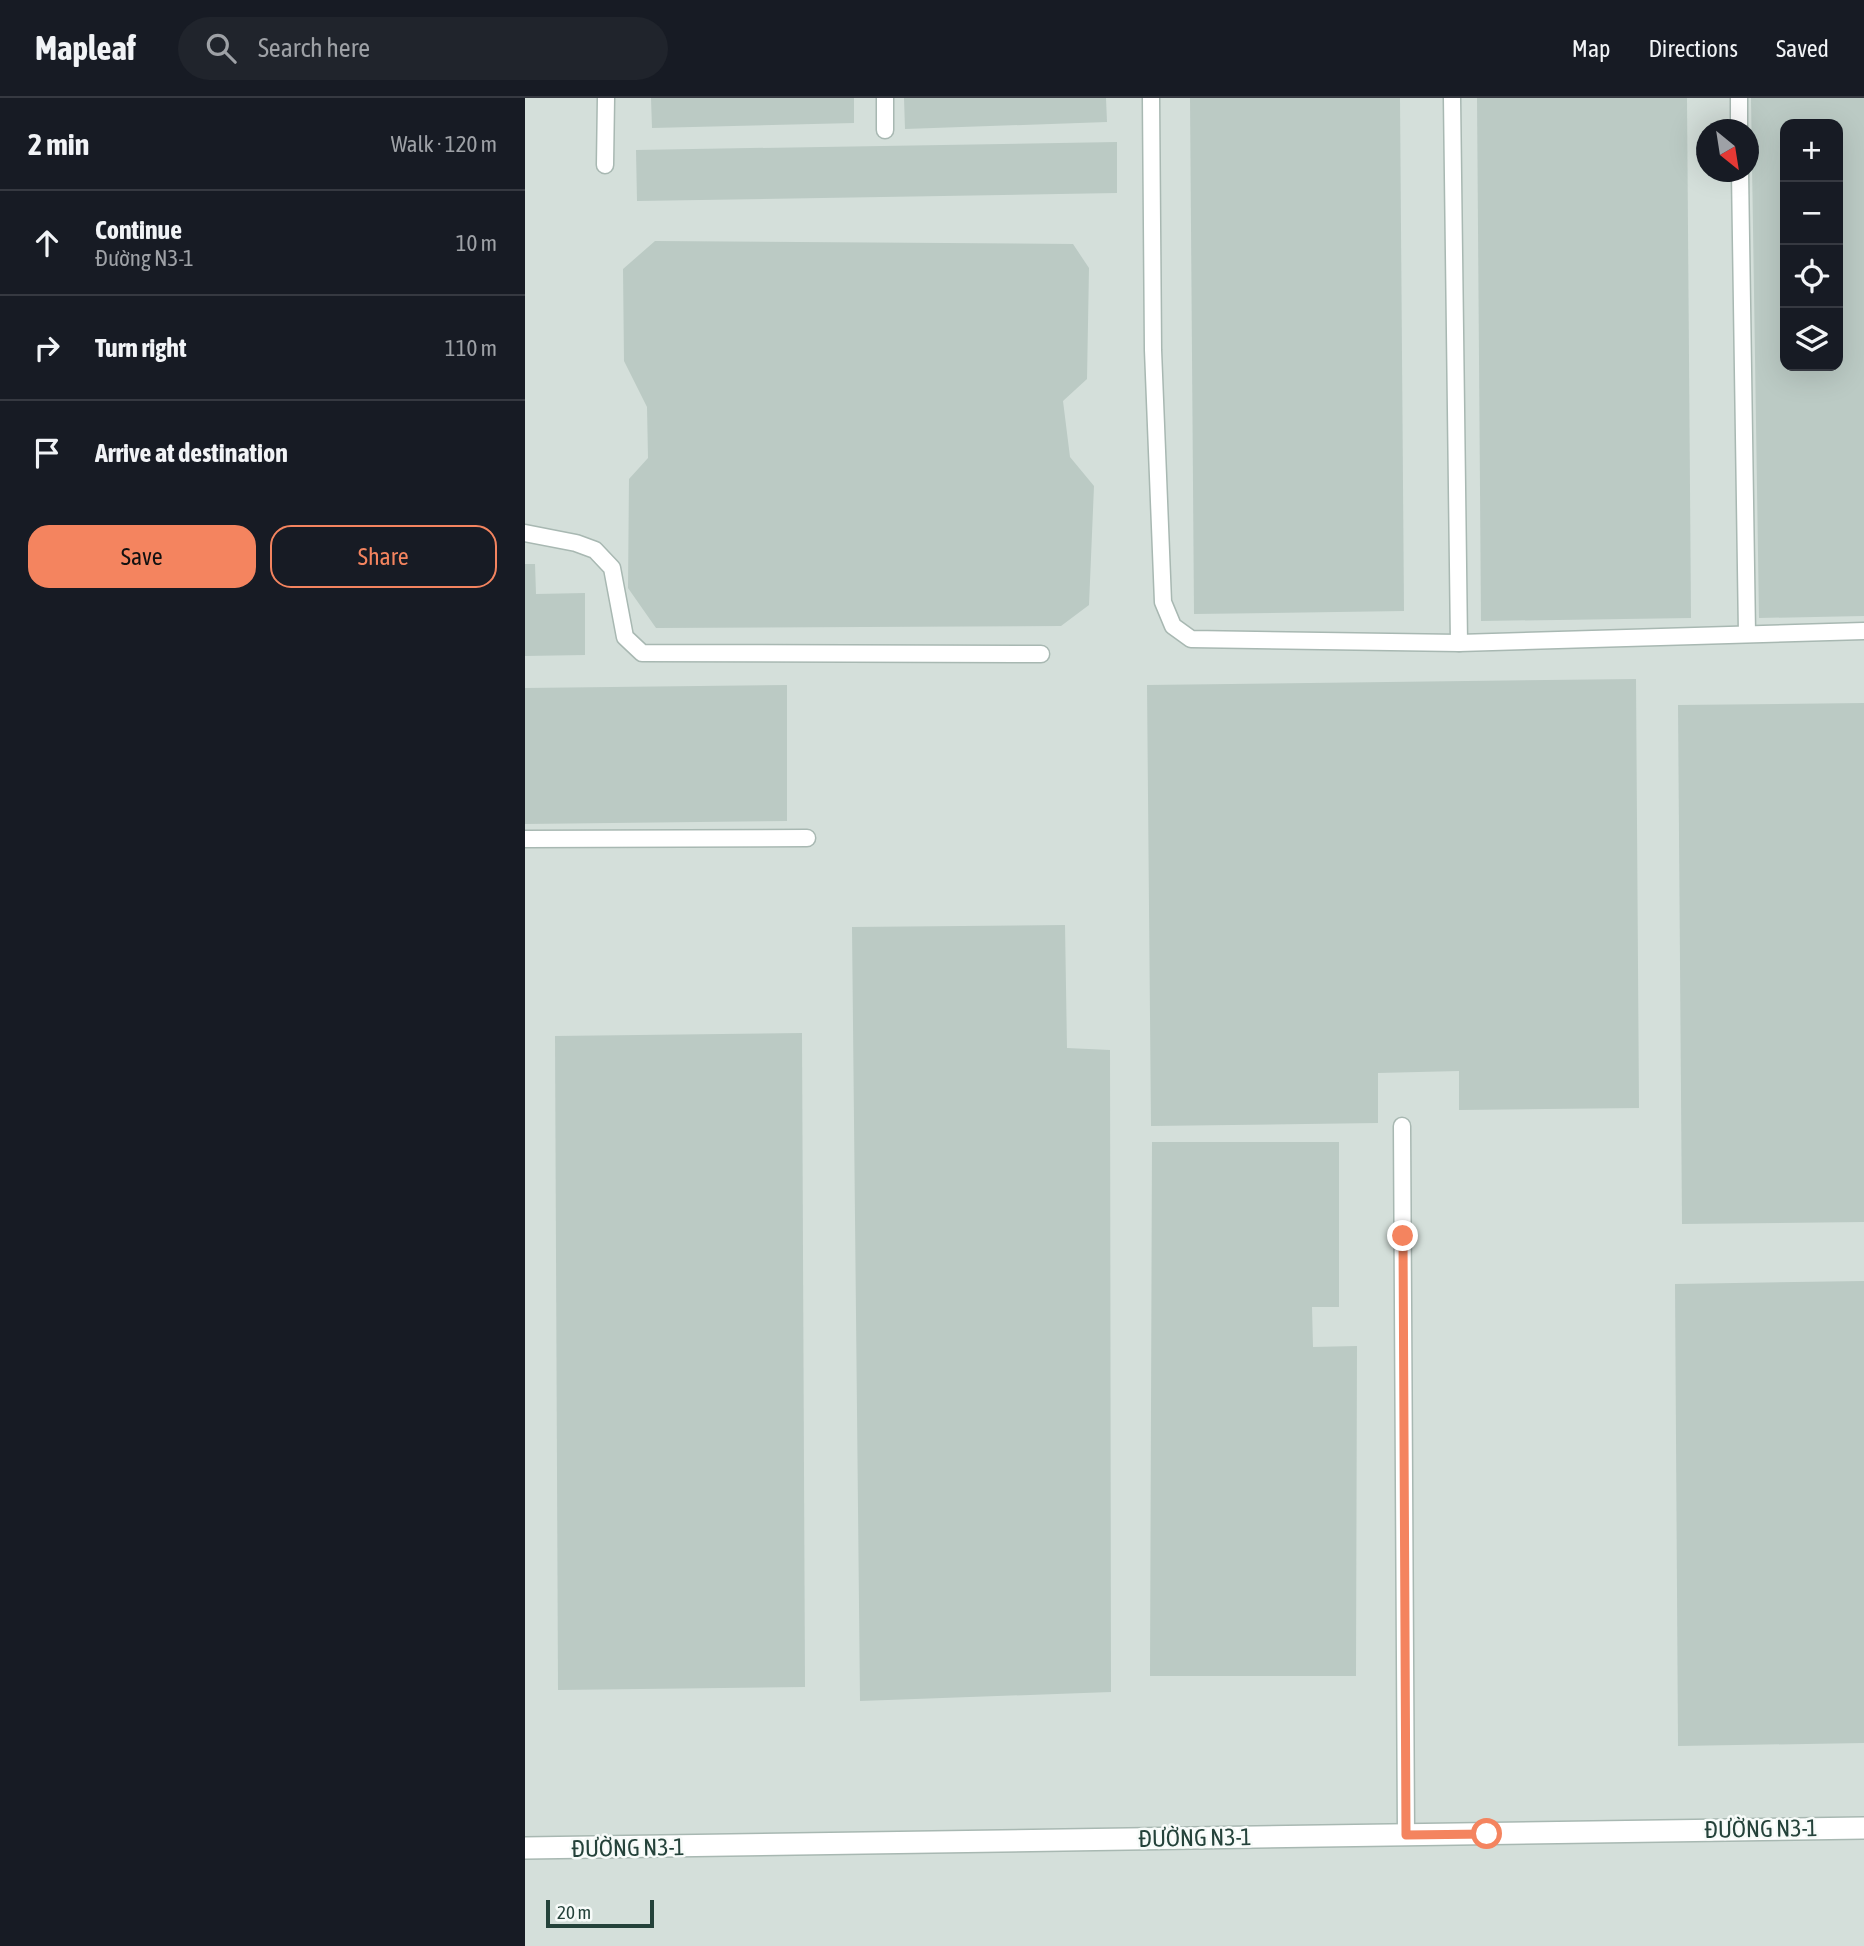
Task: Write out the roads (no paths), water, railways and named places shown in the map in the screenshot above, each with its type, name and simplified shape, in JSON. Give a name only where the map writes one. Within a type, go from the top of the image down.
[{"type":"street","name":"ĐƯỜNG N3-1","points":[[525,1848],[1864,1828]]},
{"type":"lane","points":[[605,166],[606,98]]},
{"type":"lane","points":[[885,98],[885,130]]},
{"type":"lane","points":[[1151,98],[1153,351],[1163,602],[1173,626],[1191,639],[1459,643],[1864,631]]},
{"type":"lane","points":[[1452,98],[1459,643]]},
{"type":"lane","points":[[1738,98],[1739,119]]},
{"type":"lane","points":[[1740,182],[1747,634]]},
{"type":"lane","points":[[525,533],[576,543],[595,550],[612,568],[625,637],[642,653],[1041,654]]},
{"type":"lane","points":[[525,839],[807,838]]},
{"type":"lane","points":[[1402,1126],[1406,1835]]}]
